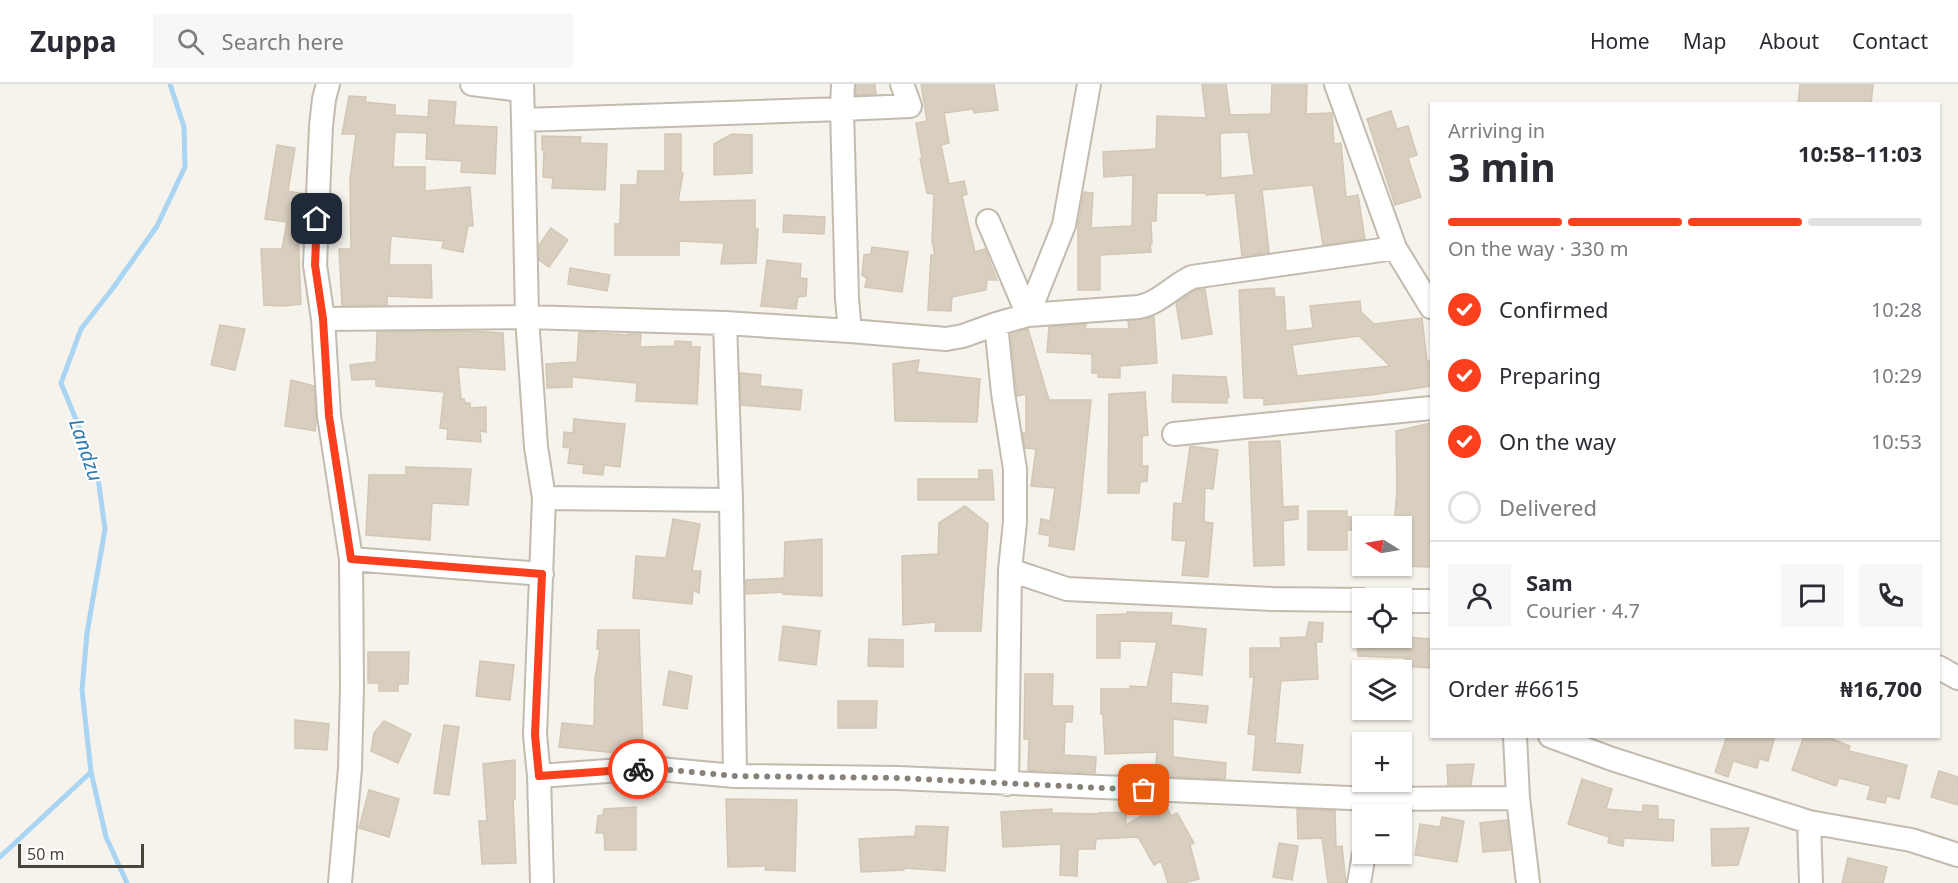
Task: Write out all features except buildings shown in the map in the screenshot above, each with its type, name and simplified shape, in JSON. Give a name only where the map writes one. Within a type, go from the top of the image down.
[{"type":"street","points":[[328,84],[321,126],[315,265],[323,319],[329,416],[351,559],[350,768],[340,883]]},
{"type":"street","points":[[472,84],[522,87],[527,317],[536,447],[544,498],[535,735],[539,776],[542,883]]},
{"type":"street","points":[[843,84],[847,299],[850,331]]},
{"type":"street","points":[[523,120],[910,106],[902,84]]},
{"type":"street","points":[[1028,315],[1064,225],[1089,84]]},
{"type":"street","points":[[1336,84],[1395,248],[1430,305]]},
{"type":"street","points":[[988,221],[1028,315]]},
{"type":"street","points":[[323,319],[527,317],[725,323],[946,339],[963,336],[1028,315],[1139,307],[1150,304],[1179,283],[1192,277],[1395,248]]},
{"type":"street","points":[[725,323],[731,500],[735,776]]},
{"type":"street","points":[[996,324],[1003,393],[1015,470],[1015,522],[1010,570],[1007,784]]},
{"type":"street","points":[[1174,434],[1430,408]]},
{"type":"street","points":[[544,498],[731,500]]},
{"type":"street","points":[[351,559],[542,574]]},
{"type":"street","points":[[1010,570],[1067,588],[1273,599],[1352,600]]},
{"type":"street","points":[[1412,601],[1430,601]]},
{"type":"street","points":[[1940,668],[1958,678]]},
{"type":"street","points":[[1515,738],[1518,798],[1528,883]]},
{"type":"street","points":[[1555,738],[1612,759],[1809,822],[1911,840],[1958,855]]},
{"type":"street","points":[[539,776],[648,768],[735,776],[898,778],[1352,806]]},
{"type":"street","points":[[1412,804],[1518,798]]},
{"type":"street","points":[[1809,822],[1811,883]]},
{"type":"street","points":[[1359,883],[1362,864]]},
{"type":"waterway","name":"Landzu","points":[[127,883],[106,837],[91,772],[82,690],[87,633],[105,529],[97,471],[61,383],[81,329],[157,226],[185,167],[184,127],[170,84]]},
{"type":"waterway","points":[[0,857],[91,772]]},
{"type":"way so far","points":[[638,769],[735,776],[898,778],[1144,790]]},
{"type":"route","points":[[317,219],[315,265],[323,319],[329,416],[351,559],[542,574],[535,735],[539,776],[638,769]]}]
